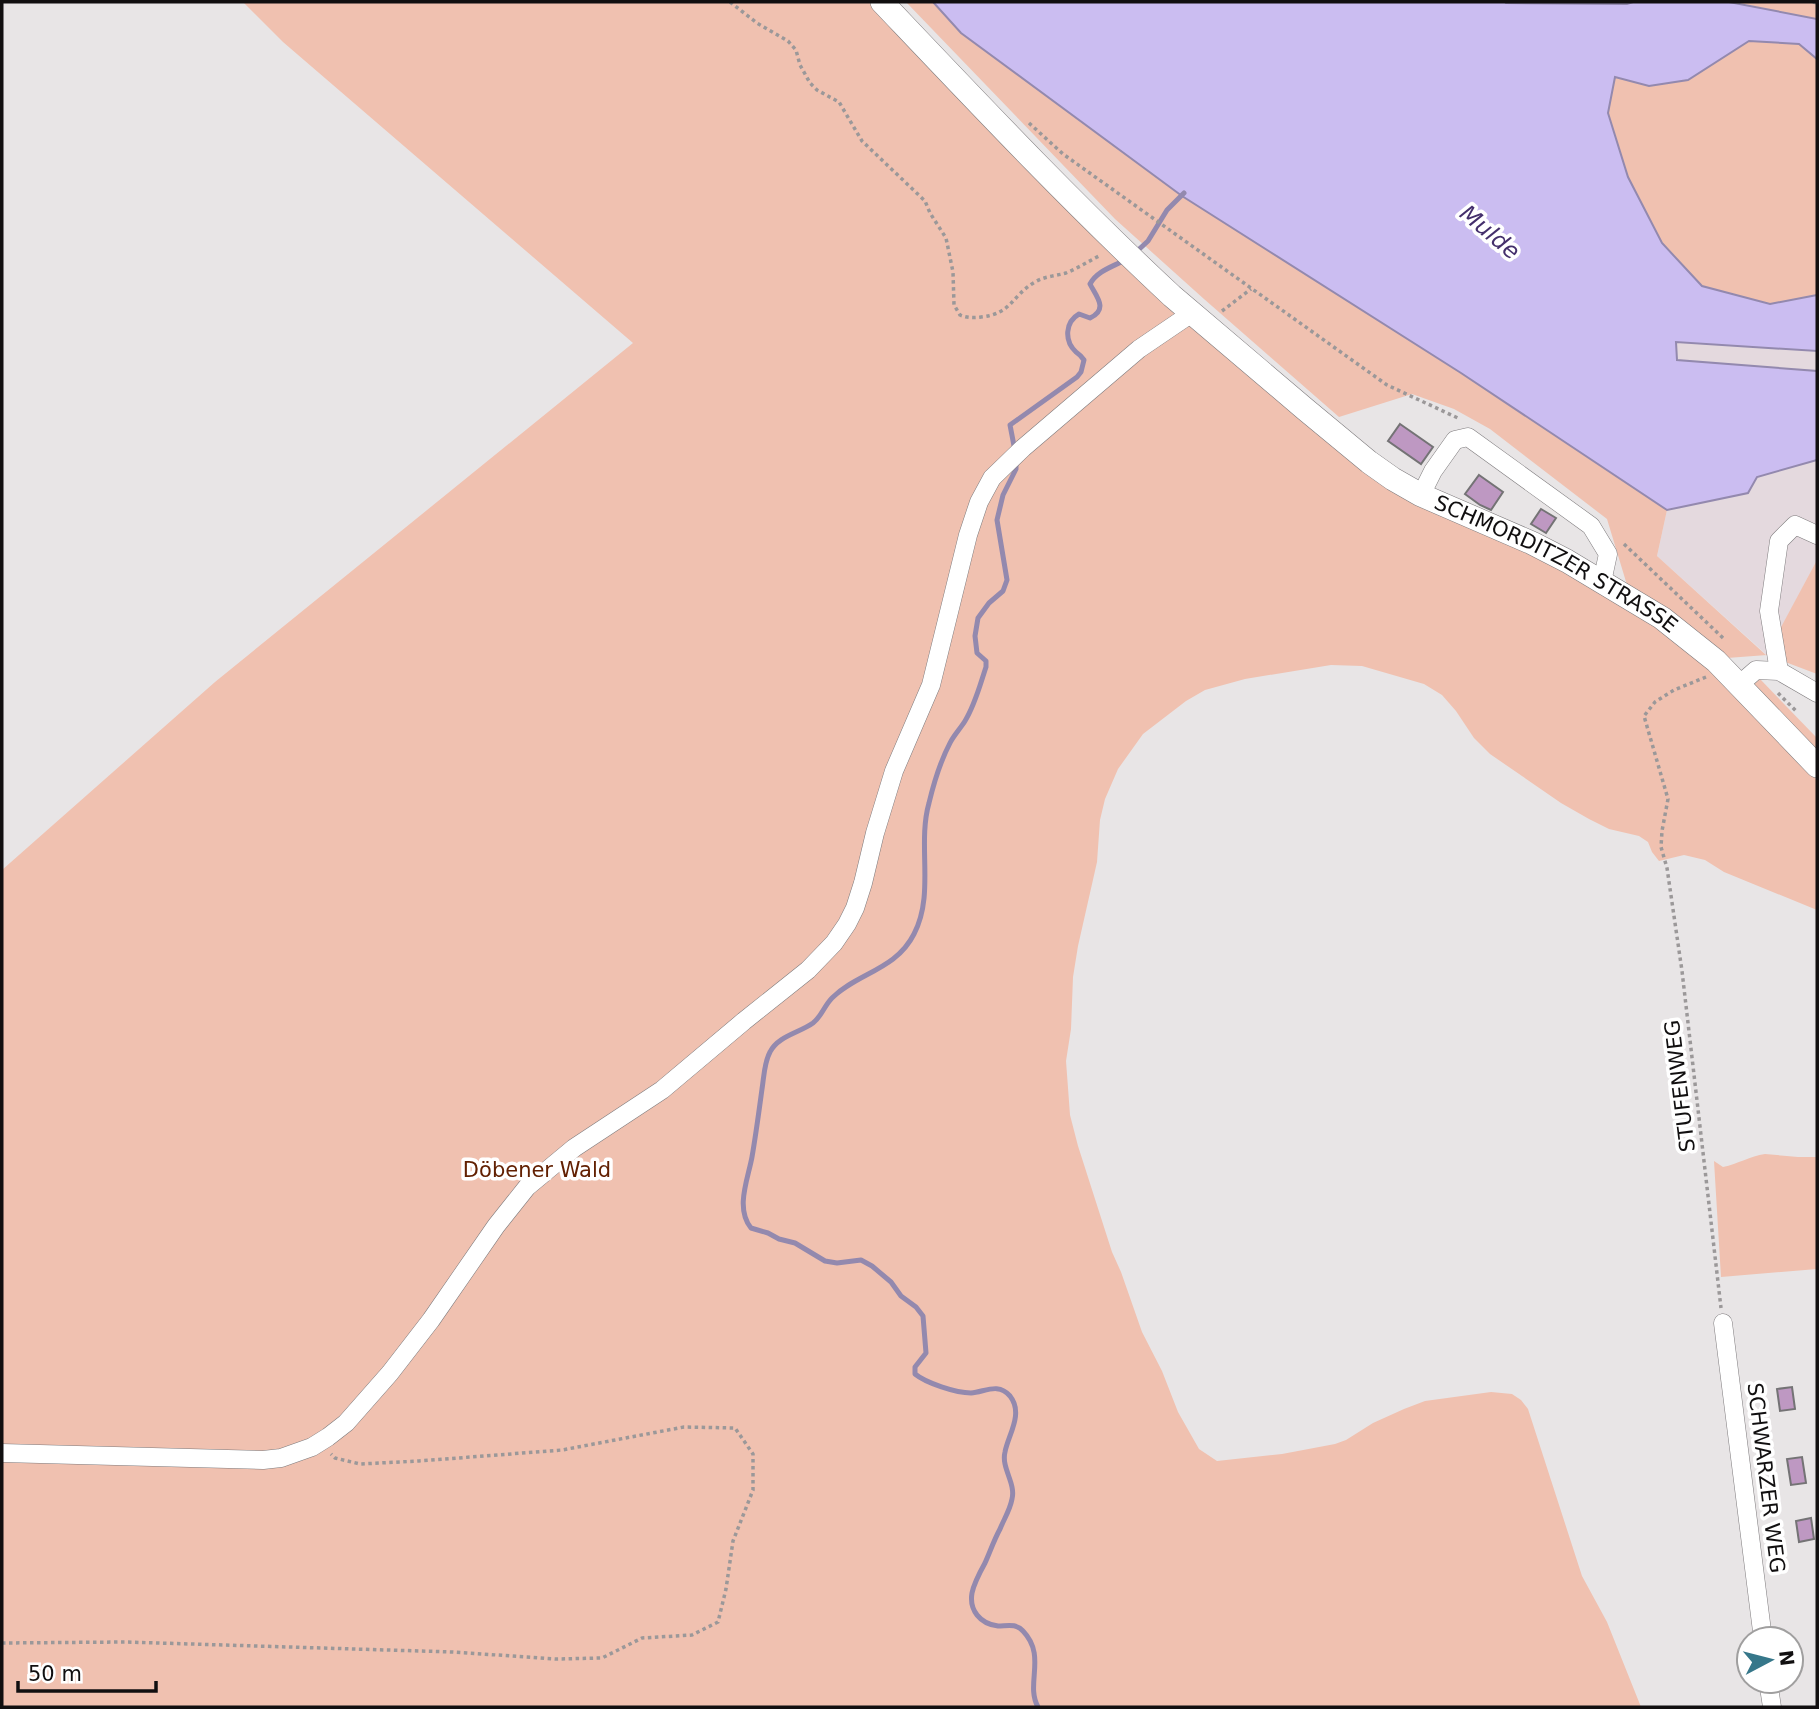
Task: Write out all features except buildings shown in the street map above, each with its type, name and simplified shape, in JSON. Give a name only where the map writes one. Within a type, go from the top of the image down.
[{"type":"main road","name":"SCHMORDITZER STRASSE","points":[[882,2],[1108,248],[1142,268],[1369,462],[1421,495],[1567,561],[1662,618],[1732,676],[1817,766]]},
{"type":"street","points":[[2,1452],[263,1460],[281,1458],[306,1450],[346,1423],[417,1339],[527,1186],[574,1148],[654,1096],[825,955],[847,924],[863,883],[894,771],[931,685],[968,535],[979,502],[992,478],[1139,349],[1200,319]]},
{"type":"street","points":[[1421,495],[1433,471],[1455,440],[1468,437],[1591,527],[1608,554],[1602,582]]},
{"type":"street","points":[[1779,671],[1769,611],[1779,541],[1795,525],[1817,535]]},
{"type":"street","points":[[1732,676],[1756,670],[1779,671],[1817,693]]},
{"type":"street","name":"SCHWARZER WEG","points":[[1723,1323],[1761,1625]]},
{"type":"path","points":[[730,2],[757,23],[788,41],[796,50],[800,65],[810,83],[839,102],[862,141],[925,201],[946,238],[953,272],[954,305],[960,315],[972,318],[1001,313],[1035,282],[1070,271],[1108,248]]},
{"type":"path","points":[[1024,119],[1063,154],[1251,289],[1226,307],[1200,319]]},
{"type":"path","name":"STUFENWEG","points":[[1723,1323],[1682,971],[1667,869],[1661,847],[1668,799],[1644,716],[1655,702],[1674,690],[1732,676]]},
{"type":"path","points":[[2,1643],[139,1642],[602,1658],[642,1638],[692,1635],[718,1622],[733,1541],[753,1490],[753,1454],[735,1428],[684,1427],[562,1450],[360,1464],[335,1458],[321,1441]]},
{"type":"shaded area","points":[[1676,342],[1817,351],[1817,371],[1676,360]]},
{"type":"shaded area","points":[[1817,460],[1817,560],[1767,655],[1657,556],[1667,510],[1748,493],[1757,477]]},
{"type":"green space","name":"Döbener Wald","points":[[243,2],[869,2],[971,110],[1299,416],[1640,615],[1710,668],[1817,780],[1817,910],[1724,872],[1705,860],[1684,855],[1659,861],[1648,842],[1639,836],[1609,829],[1589,819],[1490,754],[1474,738],[1442,695],[1424,684],[1362,666],[1331,665],[1245,679],[1205,690],[1186,701],[1143,734],[1118,769],[1105,799],[1100,820],[1097,862],[1073,977],[1071,1029],[1066,1061],[1070,1115],[1112,1252],[1142,1332],[1162,1371],[1178,1412],[1199,1449],[1217,1461],[1282,1454],[1346,1440],[1373,1423],[1425,1401],[1491,1392],[1512,1394],[1528,1409],[1582,1576],[1607,1622],[1641,1707],[2,1707],[2,870],[215,682],[633,343],[283,42]]},
{"type":"green space","points":[[906,2],[933,2],[961,33],[1182,196],[1461,373],[1667,510],[1657,556],[1766,655],[1817,560],[1817,674],[1767,655],[1727,658],[1627,585],[1607,519],[1490,429],[1454,409],[1412,394],[1339,417],[1115,219]]},
{"type":"green space","points":[[1729,2],[1817,2],[1817,19],[1739,3]]},
{"type":"green space","points":[[1749,41],[1799,44],[1817,59],[1817,295],[1770,304],[1702,286],[1662,243],[1628,177],[1608,113],[1615,77],[1649,86],[1688,80]]},
{"type":"green space","points":[[1760,679],[1817,738],[1817,752],[1753,685]]},
{"type":"green space","points":[[1765,1154],[1817,1157],[1817,1269],[1721,1277],[1714,1161],[1723,1167]]},
{"type":"water","name":"Mulde","points":[[933,2],[1729,2],[1817,19],[1817,59],[1799,44],[1749,41],[1688,80],[1649,86],[1615,77],[1608,113],[1628,177],[1662,243],[1702,286],[1770,304],[1817,295],[1817,351],[1676,342],[1677,360],[1817,371],[1817,460],[1757,477],[1748,493],[1667,510],[1461,373],[1182,196],[961,33]]},
{"type":"waterway","points":[[1135,253],[1148,241],[1167,210],[1184,193]]},
{"type":"waterway","points":[[1015,451],[1010,425],[1081,372],[1084,360],[1069,343],[1068,332],[1074,317],[1079,314],[1090,318],[1099,311],[1099,302],[1090,284],[1101,273],[1125,260]]},
{"type":"waterway","points":[[1016,461],[1016,469],[1003,495],[997,520],[1007,580],[1003,591],[989,603],[978,618],[975,636],[977,653],[986,661],[986,667],[972,708],[943,757],[931,795],[926,819],[924,903],[920,919],[914,934],[897,956],[842,990],[829,1001],[813,1023],[783,1038],[770,1052],[764,1070],[743,1203],[746,1220],[751,1228],[795,1243],[825,1261],[837,1263],[861,1260],[891,1282],[901,1296],[923,1316],[926,1353],[915,1367],[915,1374],[934,1384],[957,1391],[971,1393],[1001,1389],[1010,1396],[1016,1410],[1004,1458],[1012,1487],[1012,1499],[976,1581],[972,1605],[981,1619],[992,1625],[1017,1627],[1030,1640],[1034,1650],[1034,1689],[1038,1707]]}]
